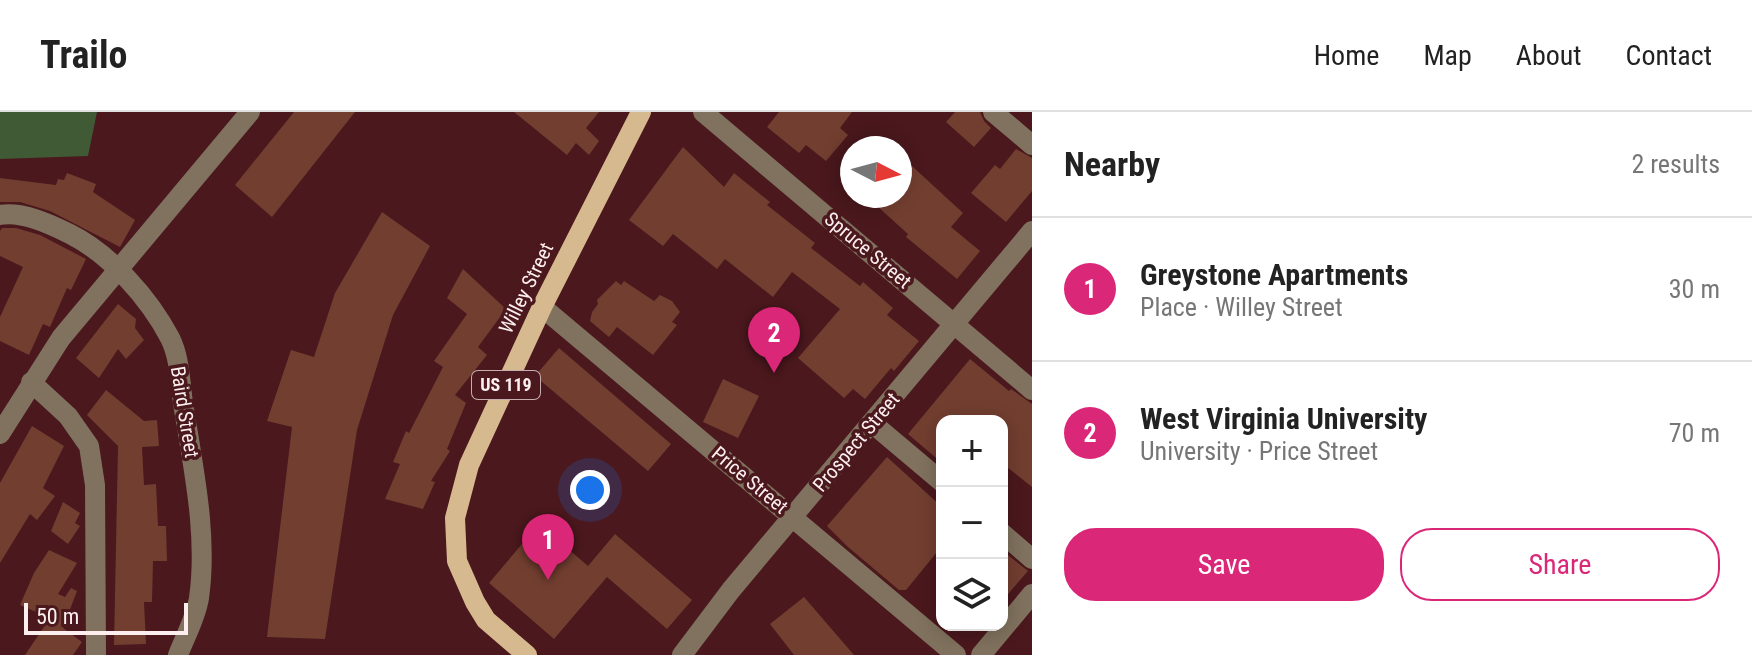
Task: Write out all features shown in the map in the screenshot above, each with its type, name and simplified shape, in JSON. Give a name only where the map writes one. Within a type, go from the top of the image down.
[{"type":"main road","name":"Willey Street","points":[[527,655],[486,620],[475,602],[457,561],[455,518],[469,465],[542,307],[641,112]]},
{"type":"street","points":[[0,434],[61,338],[117,267],[250,112]]},
{"type":"street","name":"Spruce Street","points":[[703,112],[1032,390]]},
{"type":"street","points":[[993,112],[1032,145]]},
{"type":"street","name":"Baird Street","points":[[0,215],[10,213],[51,225],[90,244],[117,267],[171,340],[180,372],[196,484],[201,551],[199,600],[178,655]]},
{"type":"street","name":"Prospect Street","points":[[682,655],[731,590],[1032,231]]},
{"type":"street","name":"Price Street","points":[[542,307],[956,655]]},
{"type":"street","points":[[31,382],[68,416],[89,446],[95,485],[96,655]]},
{"type":"street","points":[[872,423],[936,477]]},
{"type":"street","points":[[1008,538],[1032,559]]},
{"type":"street","points":[[981,655],[1032,594]]},
{"type":"green space","points":[[0,112],[97,112],[88,156],[0,159]]},
{"type":"building","points":[[294,112],[355,112],[272,217],[235,185]]},
{"type":"building","points":[[514,112],[599,112],[586,128],[599,141],[589,155],[576,143],[567,155]]},
{"type":"building","points":[[779,112],[852,112],[840,128],[848,135],[840,136],[840,144],[826,161],[806,145],[799,153],[767,127]]},
{"type":"building","points":[[955,112],[980,112],[991,128],[974,147],[946,122]]},
{"type":"building","points":[[683,147],[724,187],[734,173],[770,202],[767,205],[815,243],[811,248],[860,286],[863,282],[893,308],[887,315],[919,341],[865,399],[853,389],[844,398],[798,358],[840,309],[792,272],[773,297],[725,259],[717,269],[673,234],[663,246],[629,220]]},
{"type":"building","points":[[1016,149],[1032,158],[1032,191],[1006,222],[971,193],[995,165],[1000,169]]},
{"type":"building","points":[[912,166],[963,213],[951,227],[980,251],[957,279],[906,237],[908,234],[879,208],[912,208]]},
{"type":"building","points":[[67,173],[96,184],[93,192],[135,220],[120,247],[50,211],[20,202],[0,202],[0,178],[56,185],[58,179],[64,180]]},
{"type":"building","points":[[382,212],[430,246],[393,315],[357,430],[325,639],[267,637],[292,427],[267,421],[291,350],[314,357],[335,293]]},
{"type":"building","points":[[2,228],[16,228],[40,235],[86,259],[71,290],[67,288],[50,327],[43,324],[29,355],[0,341],[0,317],[23,267],[0,256]]},
{"type":"building","points":[[463,269],[506,309],[478,347],[487,355],[455,395],[466,403],[447,449],[450,451],[431,481],[435,482],[423,509],[385,499],[400,464],[393,462],[406,431],[409,433],[443,367],[434,361],[467,314],[447,298]]},
{"type":"building","points":[[616,281],[621,285],[624,281],[654,301],[660,295],[672,301],[680,312],[672,322],[677,325],[653,355],[617,327],[609,337],[590,321],[597,300]]},
{"type":"building","points":[[118,304],[136,319],[135,328],[144,340],[126,359],[118,349],[99,378],[76,358]]},
{"type":"building","points":[[559,348],[671,444],[648,471],[535,376]]},
{"type":"building","points":[[970,359],[1009,391],[1011,389],[1032,404],[1032,487],[1008,468],[1008,415],[936,415],[936,458],[908,434]]},
{"type":"building","points":[[723,379],[759,396],[738,438],[703,422]]},
{"type":"building","points":[[106,390],[144,421],[157,420],[159,446],[142,447],[144,485],[156,484],[158,526],[166,526],[167,561],[153,561],[152,602],[144,602],[146,644],[114,645],[118,446],[87,415]]},
{"type":"building","points":[[32,426],[64,446],[43,488],[55,496],[37,520],[30,514],[0,563],[0,483]]},
{"type":"building","points":[[887,457],[936,502],[936,553],[906,590],[899,590],[827,526]]},
{"type":"building","points":[[63,502],[80,513],[75,523],[80,526],[68,544],[51,531]]},
{"type":"building","points":[[539,524],[588,566],[615,534],[692,600],[667,629],[607,577],[554,639],[489,583]]},
{"type":"building","points":[[49,550],[77,563],[58,594],[65,597],[71,588],[77,591],[63,628],[82,642],[73,655],[25,655],[50,618],[20,605],[34,573]]},
{"type":"building","points":[[1008,555],[1028,571],[1008,594]]},
{"type":"building","points":[[804,597],[854,655],[794,655],[770,624]]},
{"type":"place","name":"West Virginia University","points":[[774,373]]},
{"type":"place","name":"Greystone Apartments","points":[[548,580]]}]
